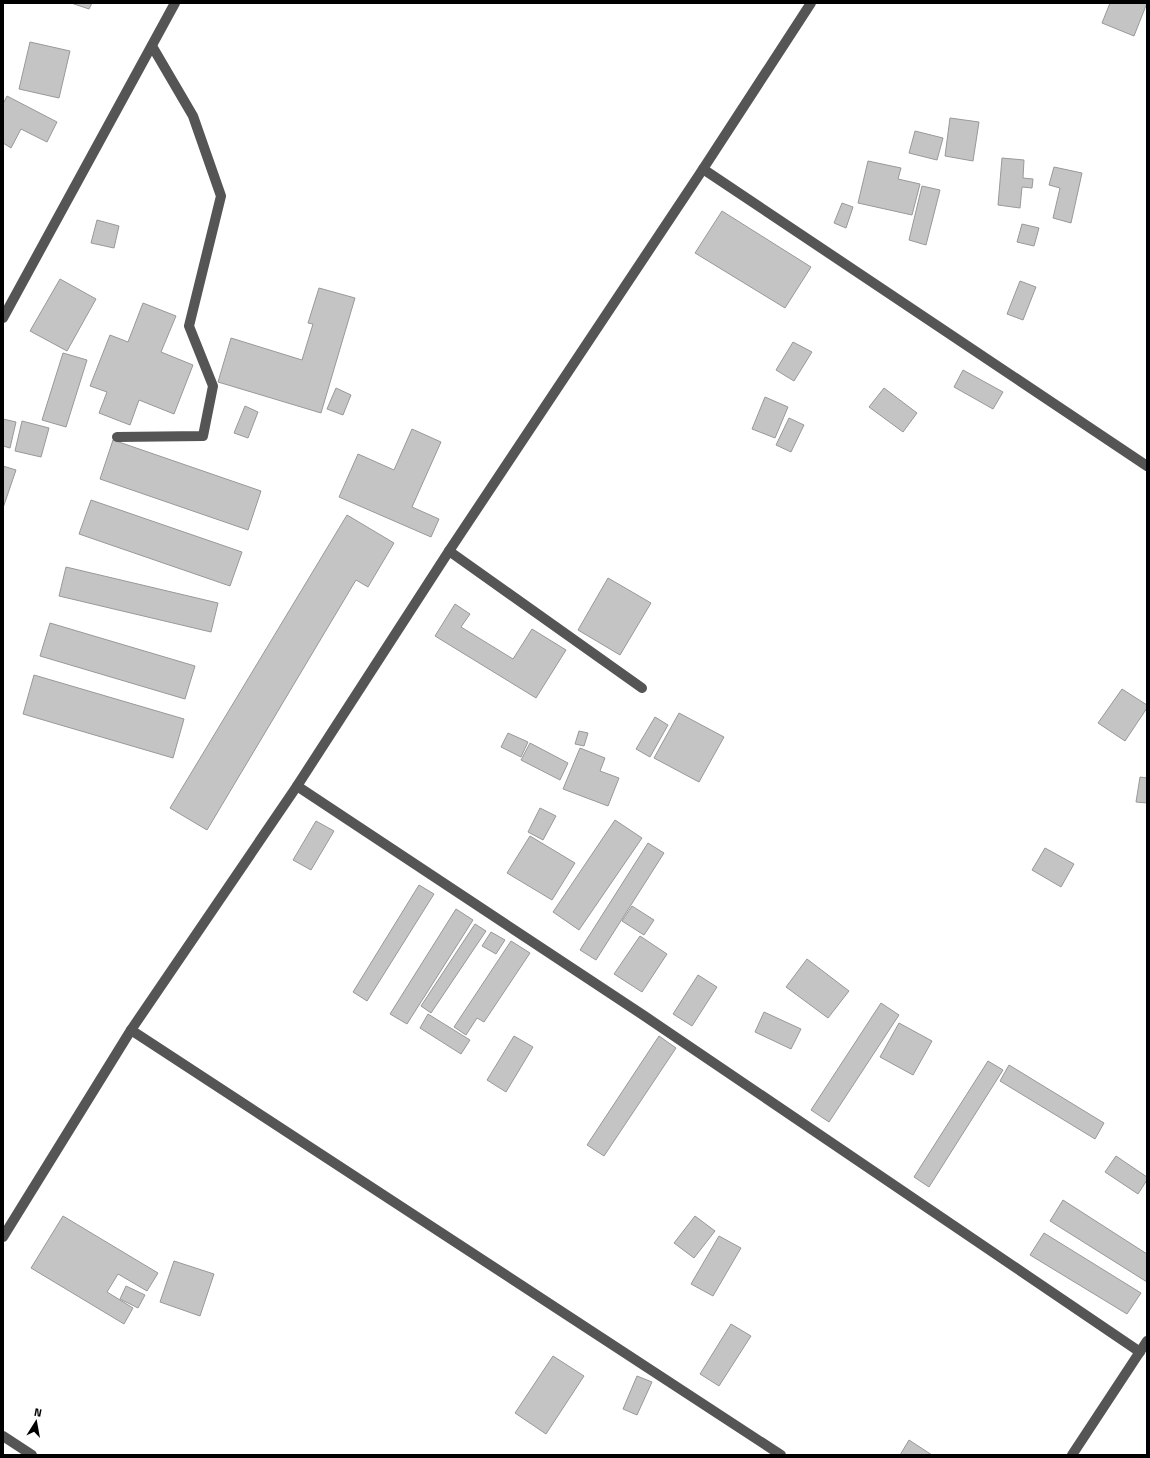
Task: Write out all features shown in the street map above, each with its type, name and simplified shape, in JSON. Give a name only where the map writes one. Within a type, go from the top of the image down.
[{"type":"street","points":[[5,312],[175,3]]},
{"type":"street","points":[[3,1237],[131,1030],[297,786],[449,551],[703,169],[811,3]]},
{"type":"street","points":[[117,437],[203,436],[213,386],[189,326],[221,196],[193,116],[152,46]]},
{"type":"street","points":[[703,169],[1147,466]]},
{"type":"street","points":[[449,551],[642,688]]},
{"type":"street","points":[[297,786],[646,1017],[1140,1352]]},
{"type":"street","points":[[131,1030],[781,1455]]},
{"type":"street","points":[[1072,1455],[1147,1341]]},
{"type":"street","points":[[3,1436],[32,1455]]},
{"type":"building","points":[[71,3],[92,3],[89,9]]},
{"type":"building","points":[[1110,3],[1147,3],[1134,36],[1102,23]]},
{"type":"building","points":[[30,42],[70,51],[59,98],[19,89]]},
{"type":"building","points":[[7,96],[57,122],[47,142],[21,129],[11,148],[3,143],[3,104]]},
{"type":"building","points":[[950,118],[979,122],[973,161],[945,156]]},
{"type":"building","points":[[915,131],[943,138],[937,160],[909,153]]},
{"type":"building","points":[[1002,158],[1024,160],[1023,178],[1033,179],[1032,188],[1022,187],[1020,208],[998,205]]},
{"type":"building","points":[[868,161],[901,168],[898,179],[920,184],[912,215],[858,203]]},
{"type":"building","points":[[1054,167],[1082,173],[1071,223],[1053,218],[1060,188],[1049,185]]},
{"type":"building","points":[[922,186],[940,190],[926,245],[909,240]]},
{"type":"building","points":[[842,203],[853,207],[846,228],[834,223]]},
{"type":"building","points":[[722,211],[811,267],[785,308],[695,253]]},
{"type":"building","points":[[97,220],[119,226],[114,248],[91,243]]},
{"type":"building","points":[[1022,224],[1039,228],[1034,246],[1017,242]]},
{"type":"building","points":[[60,279],[96,299],[67,351],[30,331]]},
{"type":"building","points":[[1020,281],[1036,287],[1023,320],[1007,314]]},
{"type":"building","points":[[319,288],[355,298],[321,413],[218,382],[231,338],[302,360],[313,324],[308,323]]},
{"type":"building","points":[[143,303],[176,316],[161,352],[193,365],[174,414],[139,400],[130,425],[99,413],[107,392],[90,386],[110,335],[128,342]]},
{"type":"building","points":[[793,342],[812,352],[794,381],[776,370]]},
{"type":"building","points":[[63,353],[87,360],[66,427],[42,420]]},
{"type":"building","points":[[963,370],[1003,392],[993,409],[954,387]]},
{"type":"building","points":[[336,388],[351,395],[343,415],[327,409]]},
{"type":"building","points":[[884,388],[917,413],[903,432],[869,407]]},
{"type":"building","points":[[765,397],[788,407],[775,438],[752,429]]},
{"type":"building","points":[[245,406],[258,412],[248,438],[234,433]]},
{"type":"building","points":[[789,418],[804,425],[791,452],[776,445]]},
{"type":"building","points":[[3,419],[16,422],[10,448],[3,446]]},
{"type":"building","points":[[22,421],[49,428],[41,457],[15,451]]},
{"type":"building","points":[[412,429],[441,442],[412,507],[439,519],[431,537],[339,497],[358,454],[394,470]]},
{"type":"building","points":[[113,440],[261,491],[248,530],[100,479]]},
{"type":"building","points":[[3,466],[16,470],[3,508]]},
{"type":"building","points":[[91,500],[242,552],[230,586],[79,534]]},
{"type":"building","points":[[347,515],[394,543],[368,587],[356,580],[207,830],[170,808]]},
{"type":"building","points":[[66,567],[218,603],[211,632],[59,596]]},
{"type":"building","points":[[608,578],[651,603],[620,655],[578,630]]},
{"type":"building","points":[[455,604],[470,614],[461,627],[513,659],[532,629],[566,650],[536,698],[435,636]]},
{"type":"building","points":[[50,623],[195,666],[185,699],[40,656]]},
{"type":"building","points":[[34,675],[184,719],[173,758],[23,714]]},
{"type":"building","points":[[1122,689],[1147,705],[1147,708],[1125,741],[1098,723]]},
{"type":"building","points":[[679,713],[724,737],[699,782],[654,758]]},
{"type":"building","points":[[655,717],[668,725],[650,757],[636,749]]},
{"type":"building","points":[[579,731],[588,733],[584,746],[575,744]]},
{"type":"building","points":[[508,733],[528,742],[521,757],[501,747]]},
{"type":"building","points":[[530,743],[568,763],[560,780],[521,760]]},
{"type":"building","points":[[580,748],[605,758],[600,771],[619,778],[608,806],[563,789]]},
{"type":"building","points":[[1140,777],[1147,778],[1147,803],[1136,802]]},
{"type":"building","points":[[540,808],[556,816],[543,840],[528,832]]},
{"type":"building","points":[[615,820],[642,838],[579,930],[553,912]]},
{"type":"building","points":[[316,821],[334,831],[311,870],[293,860]]},
{"type":"building","points":[[530,836],[575,863],[552,900],[507,873]]},
{"type":"building","points":[[648,843],[664,853],[596,960],[580,950]]},
{"type":"building","points":[[1045,848],[1074,864],[1061,887],[1032,870]]},
{"type":"building","points":[[419,885],[434,894],[367,1001],[353,992]]},
{"type":"building","points":[[632,906],[654,920],[644,935],[622,921]]},
{"type":"building","points":[[456,909],[473,920],[407,1024],[390,1014]]},
{"type":"building","points":[[475,924],[486,931],[431,1013],[421,1006]]},
{"type":"building","points":[[491,932],[505,940],[496,954],[482,946]]},
{"type":"building","points":[[640,936],[667,954],[642,992],[614,974]]},
{"type":"building","points":[[511,941],[530,953],[484,1022],[477,1018],[466,1035],[454,1027]]},
{"type":"building","points":[[807,959],[849,991],[828,1018],[786,987]]},
{"type":"building","points":[[698,975],[717,987],[692,1026],[673,1014]]},
{"type":"building","points":[[881,1003],[899,1015],[829,1122],[811,1110]]},
{"type":"building","points":[[764,1012],[801,1029],[791,1049],[755,1032]]},
{"type":"building","points":[[428,1014],[470,1040],[461,1054],[420,1028]]},
{"type":"building","points":[[899,1023],[932,1041],[913,1075],[880,1057]]},
{"type":"building","points":[[514,1036],[533,1047],[506,1092],[487,1080]]},
{"type":"building","points":[[659,1036],[676,1048],[604,1156],[587,1145]]},
{"type":"building","points":[[988,1061],[1003,1070],[929,1187],[914,1177]]},
{"type":"building","points":[[1009,1065],[1104,1123],[1095,1139],[1000,1081]]},
{"type":"building","points":[[1116,1156],[1147,1177],[1147,1180],[1138,1194],[1105,1172]]},
{"type":"building","points":[[1063,1200],[1147,1254],[1147,1282],[1050,1221]]},
{"type":"building","points":[[63,1216],[158,1273],[147,1291],[118,1274],[107,1292],[133,1308],[124,1324],[31,1268]]},
{"type":"building","points":[[695,1216],[715,1231],[694,1258],[674,1243]]},
{"type":"building","points":[[1044,1233],[1141,1293],[1127,1314],[1030,1255]]},
{"type":"building","points":[[719,1236],[741,1248],[713,1296],[691,1284]]},
{"type":"building","points":[[174,1261],[214,1274],[200,1316],[160,1302]]},
{"type":"building","points":[[126,1286],[145,1295],[138,1308],[120,1299]]},
{"type":"building","points":[[731,1324],[751,1336],[719,1386],[700,1374]]},
{"type":"building","points":[[553,1356],[584,1376],[546,1434],[515,1413]]},
{"type":"building","points":[[637,1376],[652,1382],[637,1415],[623,1409]]},
{"type":"building","points":[[909,1440],[932,1455],[900,1455]]}]
